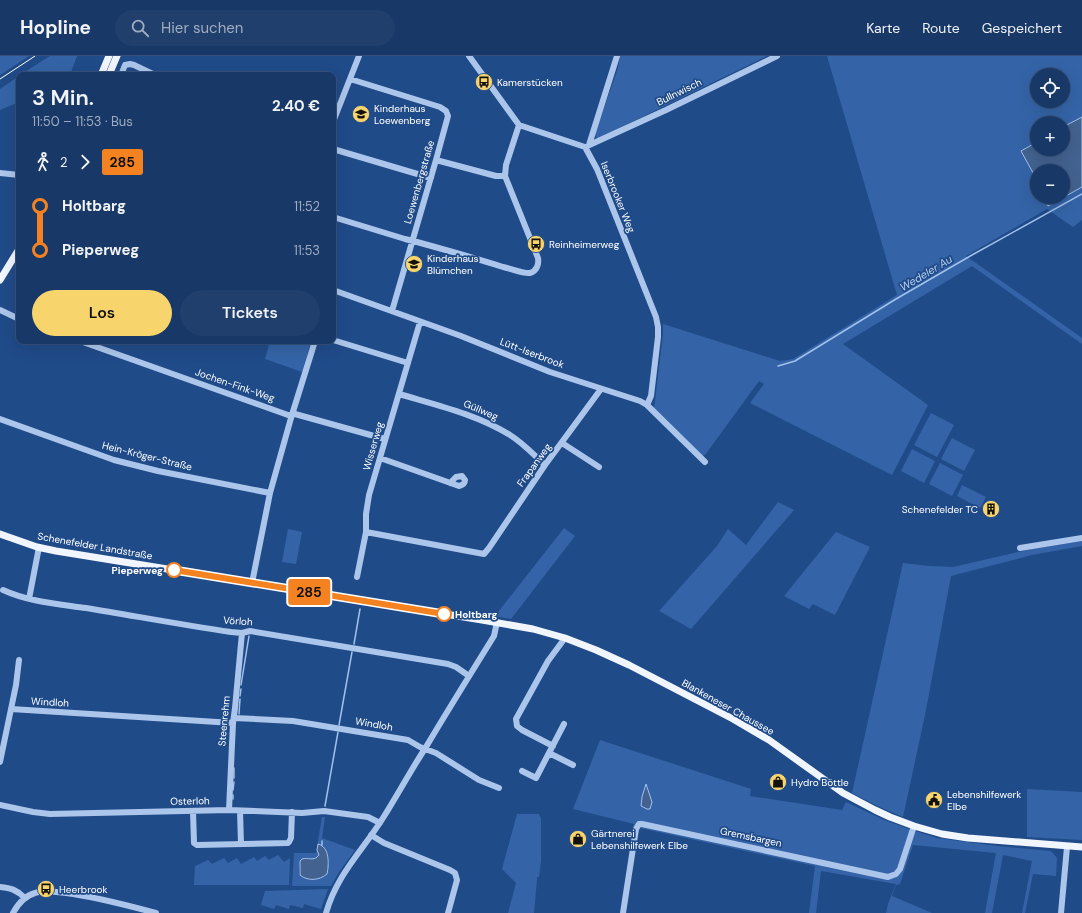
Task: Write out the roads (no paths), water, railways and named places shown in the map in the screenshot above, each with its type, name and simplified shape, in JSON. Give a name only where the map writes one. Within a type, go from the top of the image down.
[{"type":"main road","points":[[102,72],[108,56]]},
{"type":"main road","points":[[110,72],[117,56]]},
{"type":"main road","points":[[0,280],[16,254]]},
{"type":"main road","name":"Schenefelder Landstraße","points":[[0,534],[39,548],[497,622],[543,632]]},
{"type":"main road","name":"Blankeneser Chaussee","points":[[543,632],[565,638],[623,662],[734,719],[768,740],[843,793],[875,810],[914,826],[942,834],[968,838],[1082,847]]},
{"type":"street","points":[[336,114],[359,56]]},
{"type":"street","points":[[468,56],[519,125],[587,146],[617,56]]},
{"type":"street","name":"Bullnwisch","points":[[587,146],[777,56]]},
{"type":"street","points":[[122,72],[127,64],[134,65],[149,72]]},
{"type":"street","name":"Loewenbergstraße","points":[[350,79],[440,107],[445,109],[448,114],[448,120],[392,311]]},
{"type":"street","points":[[336,219],[525,273],[530,273],[536,269],[538,258],[505,176],[506,165],[519,125]]},
{"type":"street","name":"Iserbrooker Weg","points":[[587,146],[656,317],[658,336],[651,396],[647,405]]},
{"type":"street","points":[[336,150],[431,178]]},
{"type":"street","points":[[436,160],[496,176],[505,176]]},
{"type":"street","points":[[0,173],[16,176]]},
{"type":"street","name":"Lütt-Iserbrook","points":[[336,291],[461,336],[550,372],[640,401],[647,405],[705,462]]},
{"type":"street","points":[[0,310],[16,318]]},
{"type":"street","name":"Wisserweg","points":[[357,577],[366,532],[366,514],[369,495],[420,322]]},
{"type":"street","points":[[336,341],[408,363]]},
{"type":"street","name":"Jochen-Fink-Weg","points":[[88,344],[288,415],[295,414],[385,439]]},
{"type":"street","points":[[252,583],[270,494],[292,414],[314,344]]},
{"type":"street","name":"Frapanweg","points":[[366,532],[484,554],[545,465],[601,389]]},
{"type":"street","name":"Güllweg","points":[[398,394],[454,410],[481,420],[512,436],[545,465]]},
{"type":"street","name":"Hein-Kröger-Straße","points":[[0,419],[114,460],[158,471],[270,494]]},
{"type":"street","points":[[562,443],[600,467]]},
{"type":"street","points":[[380,458],[450,483]]},
{"type":"street","points":[[1020,548],[1082,538]]},
{"type":"street","points":[[29,599],[39,548]]},
{"type":"street","name":"Vörloh","points":[[3,590],[29,599],[186,625],[242,633],[250,631],[448,664],[470,676]]},
{"type":"street","points":[[326,913],[329,901],[340,879],[380,823],[470,676],[494,636],[497,622]]},
{"type":"street","name":"Steenrehm","points":[[230,810],[233,721],[242,633]]},
{"type":"street","points":[[553,746],[522,730],[517,726],[516,719],[548,661],[565,638]]},
{"type":"street","points":[[0,762],[16,685],[19,660]]},
{"type":"street","name":"Windloh","points":[[11,709],[233,721],[293,721],[404,740],[436,753],[479,780],[499,788]]},
{"type":"street","points":[[522,771],[536,778],[564,724]]},
{"type":"street","points":[[549,753],[573,765]]},
{"type":"street","name":"Osterloh","points":[[0,805],[50,814],[230,810],[292,812],[328,811],[368,817],[380,823]]},
{"type":"street","points":[[193,811],[194,843],[197,845],[288,844],[291,838],[292,812]]},
{"type":"street","points":[[240,811],[241,844]]},
{"type":"street","name":"Gremsbargen","points":[[623,913],[636,829],[639,824],[888,877],[896,874],[900,869],[914,826]]},
{"type":"street","points":[[371,835],[384,843],[455,873],[457,880],[448,913]]},
{"type":"street","points":[[1062,913],[1067,846]]},
{"type":"street","points":[[0,887],[11,888],[18,891],[24,898]]},
{"type":"street","points":[[13,913],[24,898],[35,893],[46,892],[93,897],[123,903],[156,913]]},
{"type":"waterway","name":"Wedeler Au","points":[[778,366],[795,361],[896,299],[1082,194]]},
{"type":"waterway","points":[[354,644],[360,609]]},
{"type":"waterway","points":[[241,685],[249,636]]},
{"type":"waterway","points":[[339,725],[352,652]]},
{"type":"waterway","points":[[240,696],[241,689]]},
{"type":"waterway","points":[[239,714],[240,699]]},
{"type":"waterway","points":[[325,806],[338,732]]},
{"type":"waterway","points":[[234,768],[234,778]]},
{"type":"waterway","points":[[233,790],[234,782]]},
{"type":"tram line","points":[[0,79],[35,56]]},
{"type":"place","name":"Kamerstücken","points":[[484,82]]},
{"type":"place","name":"Kinderhaus Loewenberg","points":[[361,114]]},
{"type":"place","name":"Reinheimerweg","points":[[536,244]]},
{"type":"place","name":"Kinderhaus Blümchen","points":[[414,264]]},
{"type":"place","name":"Schenefelder TC","points":[[991,509]]},
{"type":"place","name":"Pieperweg","points":[[174,570]]},
{"type":"place","name":"Holtbarg","points":[[444,614]]},
{"type":"place","name":"Hydro Böttle","points":[[778,782]]},
{"type":"place","name":"Lebenshilfewerk Elbe","points":[[934,800]]},
{"type":"place","name":"Gärtnerei Lebenshilfewerk Elbe","points":[[578,839]]},
{"type":"place","name":"Heerbrook","points":[[46,889]]}]
